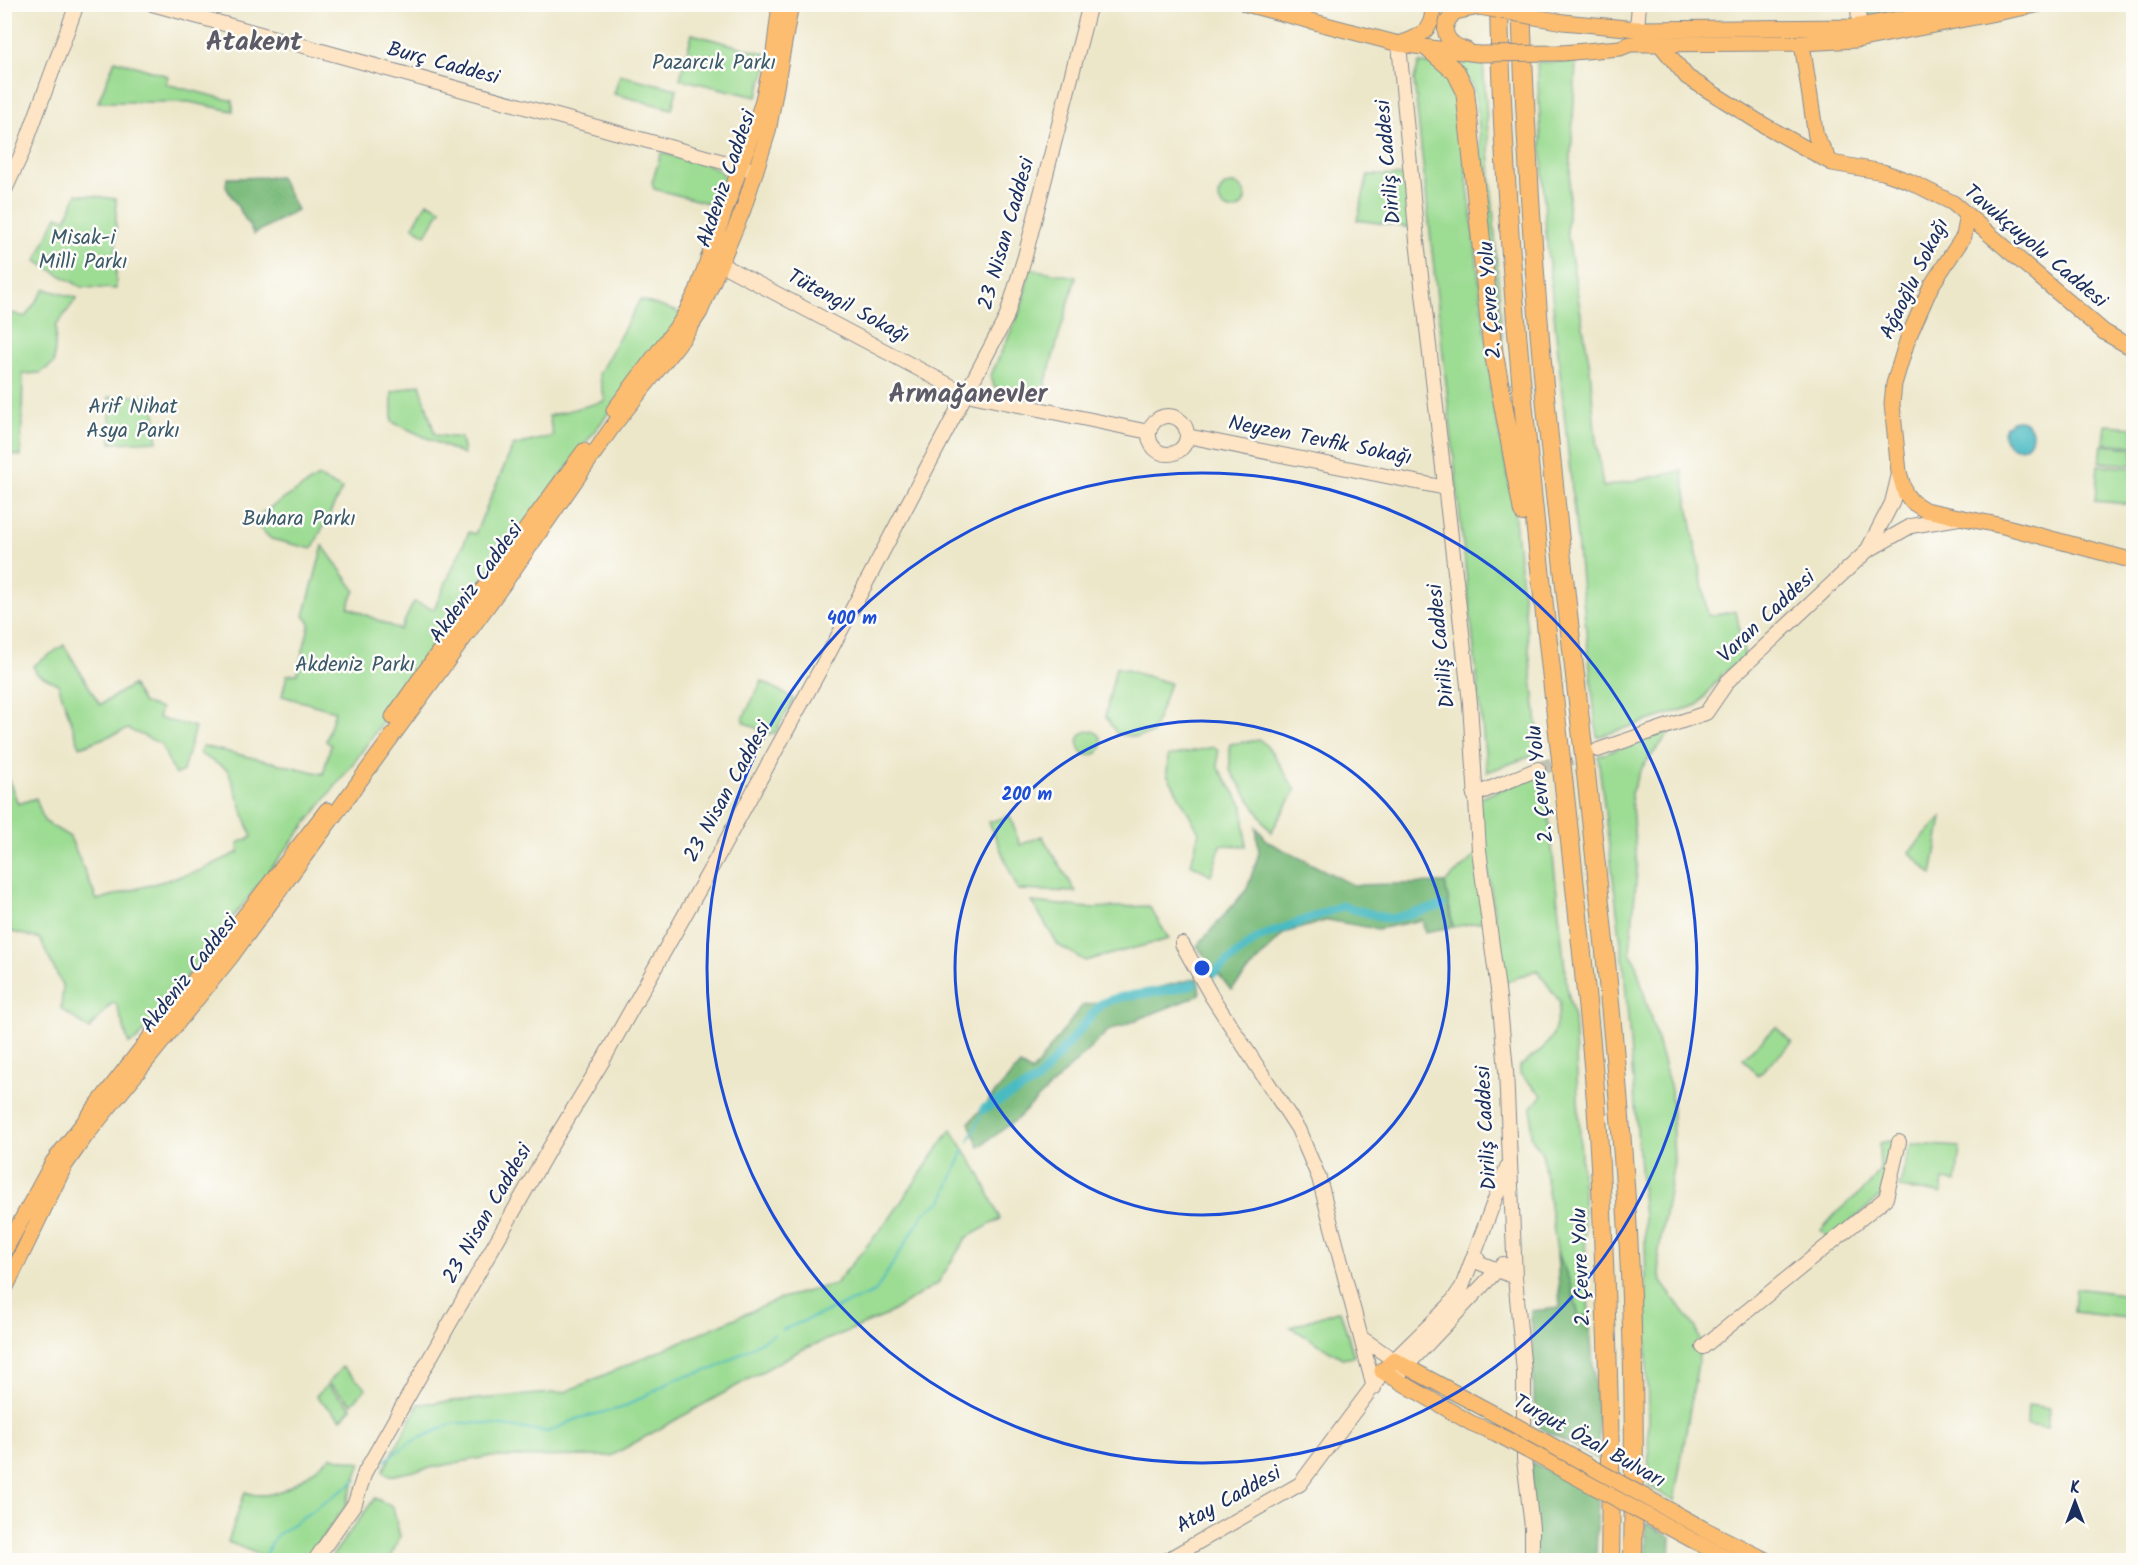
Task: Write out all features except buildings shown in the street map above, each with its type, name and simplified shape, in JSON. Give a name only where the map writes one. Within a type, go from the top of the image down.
[{"type":"highway","name":"2. Çevre Yolu","points":[[1499,4],[1505,190],[1515,326],[1591,1046],[1603,1198],[1612,1456],[1610,1560]]},
{"type":"highway","points":[[1521,4],[1536,282],[1545,394],[1607,974],[1625,1192],[1634,1423],[1633,1560]]},
{"type":"highway","points":[[1430,49],[1456,72],[1465,90],[1493,353],[1522,506],[1558,735]]},
{"type":"main road","name":"Akdeniz Caddesi","points":[[4,1291],[65,1166],[84,1138],[189,1011],[298,866],[505,582],[613,426],[683,338],[700,312],[736,183],[749,169],[774,52],[780,4]]},
{"type":"main road","name":"Akdeniz Caddesi","points":[[4,1252],[53,1162],[341,791],[510,551],[682,320],[715,261],[749,169],[779,81],[791,4]]},
{"type":"main road","points":[[1246,4],[1399,44],[1478,54],[1563,53],[1620,48],[1630,44],[1802,43],[1862,39],[2041,4]]},
{"type":"main road","points":[[1399,44],[1422,35],[1432,21],[1432,4]]},
{"type":"main road","points":[[1478,54],[1452,44],[1445,34],[1444,27],[1455,12],[1475,6],[1563,22],[1637,29],[1859,27],[1989,4]]},
{"type":"main road","points":[[1802,43],[1816,137],[1832,164]]},
{"type":"main road","name":"Tavukçuyolu Caddesi","points":[[1660,44],[1687,77],[1832,164],[1883,172],[1910,181],[1953,203],[1990,234],[2067,291],[2104,332],[2133,349]]},
{"type":"main road","name":"Ağaoğlu Sokağı","points":[[1899,472],[1892,404],[1898,366],[1931,286],[1964,236],[1967,220],[1964,213]]},
{"type":"main road","points":[[1964,236],[1974,231],[1990,234]]},
{"type":"main road","name":"Varan Caddesi","points":[[1899,472],[1905,493],[1912,502],[1925,510],[1965,517],[2133,561]]},
{"type":"main road","name":"Atay Caddesi","points":[[1381,1371],[1400,1363]]},
{"type":"main road","name":"Turgut Özal Bulvarı","points":[[1400,1363],[1502,1418],[1700,1535],[1732,1560]]},
{"type":"main road","name":"Turgut Özal Bulvarı","points":[[1381,1371],[1471,1423],[1700,1535],[1766,1560]]},
{"type":"street","points":[[4,192],[23,151],[77,4]]},
{"type":"street","name":"Burç Caddesi","points":[[152,4],[749,169]]},
{"type":"street","name":"23 Nisan Caddesi","points":[[315,1560],[355,1503],[365,1472],[719,854],[828,655],[1012,304],[1090,4]]},
{"type":"street","points":[[1637,29],[1639,4]]},
{"type":"street","points":[[1858,4],[1859,27]]},
{"type":"street","name":"Diriliş Caddesi","points":[[1399,44],[1417,241],[1470,703],[1474,795],[1506,1070],[1515,1277]]},
{"type":"street","points":[[723,162],[736,183]]},
{"type":"street","name":"Tütengil Sokağı","points":[[715,261],[966,394]]},
{"type":"street","points":[[966,394],[1149,432]]},
{"type":"street","points":[[1171,416],[1184,426],[1187,436],[1177,452],[1165,454],[1154,448],[1149,432],[1155,422],[1171,416]]},
{"type":"street","name":"Neyzen Tevfik Sokağı","points":[[1187,436],[1446,488]]},
{"type":"street","points":[[1867,551],[1892,502],[1899,472]]},
{"type":"street","name":"Varan Caddesi","points":[[1599,750],[1706,713],[1728,681],[1867,551],[1911,526],[1965,517]]},
{"type":"street","points":[[1474,795],[1538,769]]},
{"type":"street","points":[[1182,944],[1212,997],[1298,1130],[1319,1178],[1363,1340],[1381,1371],[1374,1388]]},
{"type":"street","points":[[1703,1347],[1886,1198],[1899,1142]]},
{"type":"street","name":"Atay Caddesi","points":[[1400,1363],[1462,1287],[1493,1210],[1510,1159]]},
{"type":"street","points":[[1493,1210],[1503,1210],[1513,1215]]},
{"type":"street","name":"Atay Caddesi","points":[[1400,1363],[1499,1269],[1514,1244]]},
{"type":"street","points":[[1475,1255],[1480,1263],[1515,1277],[1524,1372],[1524,1459],[1532,1528],[1532,1560]]},
{"type":"street","points":[[1363,1340],[1400,1363]]},
{"type":"street","name":"Atay Caddesi","points":[[1166,1560],[1300,1484],[1374,1388],[1381,1371]]},
{"type":"green space","points":[[1868,4],[1947,5],[1869,15]]},
{"type":"green space","name":"Pazarcık Parkı","points":[[692,34],[766,54],[769,60],[757,97],[680,79]]},
{"type":"green space","points":[[115,60],[168,76],[166,84],[233,101],[233,111],[189,102],[98,102]]},
{"type":"green space","points":[[1452,60],[1483,62],[1506,396],[1477,109],[1473,86]]},
{"type":"green space","points":[[1537,62],[1576,62],[1567,231],[1590,368],[1595,432],[1603,487],[1682,471],[1708,616],[1736,611],[1745,658],[1723,673],[1698,705],[1597,737],[1546,235]]},
{"type":"green space","points":[[1419,63],[1441,64],[1456,85],[1492,388],[1490,388],[1513,501],[1540,753],[1487,772],[1414,80]]},
{"type":"green space","points":[[620,75],[677,89],[672,109],[614,94]]},
{"type":"green space","points":[[661,153],[709,165],[724,175],[730,183],[720,221],[712,219],[715,209],[711,204],[654,189],[652,183]]},
{"type":"green space","points":[[1368,175],[1411,176],[1413,228],[1357,220]]},
{"type":"green space","points":[[280,177],[297,210],[254,234],[226,187],[227,178]]},
{"type":"green space","points":[[1232,184],[1241,188],[1245,197],[1241,206],[1232,210],[1223,206],[1219,197],[1223,188]]},
{"type":"green space","name":"Misak-i Milli Parkı","points":[[77,194],[116,199],[116,289],[81,287],[36,261],[57,216],[66,219]]},
{"type":"green space","points":[[427,202],[441,209],[426,235],[413,227]]},
{"type":"green space","points":[[1030,269],[1076,277],[1042,395],[1029,399],[994,387],[991,375],[1021,309]]},
{"type":"green space","points":[[45,289],[77,298],[56,326],[54,363],[40,373],[23,374],[21,456],[5,453],[5,311],[25,317]]},
{"type":"green space","name":"Akdeniz Parkı","points":[[640,300],[679,312],[678,321],[499,558],[355,761],[137,1040],[129,1044],[116,1003],[111,1004],[89,1029],[61,1009],[63,987],[40,939],[5,930],[4,767],[18,804],[36,798],[44,821],[70,837],[97,900],[199,871],[239,852],[238,843],[252,837],[228,770],[200,754],[202,746],[323,774],[331,745],[326,741],[335,711],[282,696],[287,675],[297,674],[310,623],[304,616],[323,546],[355,590],[348,607],[400,630],[414,602],[434,609],[469,532],[475,534],[513,446],[553,436],[549,416],[605,401],[599,374]]},
{"type":"green space","points":[[420,384],[435,435],[461,438],[464,455],[392,422],[392,392]]},
{"type":"green space","name":"Arif Nihat Asya Parkı","points":[[154,395],[157,441],[111,443],[109,397]]},
{"type":"green space","points":[[2106,425],[2133,427],[2133,446],[2104,443]]},
{"type":"green space","points":[[2102,445],[2133,448],[2133,465],[2100,462]]},
{"type":"green space","points":[[2098,465],[2133,468],[2130,504],[2095,501]]},
{"type":"green space","name":"Buhara Parkı","points":[[318,477],[342,489],[312,549],[271,539],[251,520]]},
{"type":"green space","points":[[64,645],[100,705],[132,685],[143,703],[161,709],[158,718],[195,727],[183,771],[175,775],[161,744],[128,729],[80,747],[58,684],[37,674],[33,666]]},
{"type":"green space","points":[[1116,667],[1170,683],[1152,734],[1136,737],[1117,734],[1105,716]]},
{"type":"green space","points":[[762,681],[794,699],[775,733],[769,734],[745,723],[743,718]]},
{"type":"green space","points":[[1672,730],[1643,766],[1631,793],[1637,869],[1630,952],[1635,961],[1671,1090],[1674,1162],[1658,1256],[1661,1282],[1696,1328],[1701,1345],[1674,1501],[1649,1486],[1645,1231],[1624,967],[1598,756]]},
{"type":"green space","points":[[1090,731],[1099,734],[1102,743],[1099,752],[1090,755],[1081,752],[1078,743],[1081,734]]},
{"type":"green space","points":[[1260,740],[1271,751],[1296,790],[1271,832],[1230,770],[1230,744]]},
{"type":"green space","points":[[1214,747],[1218,751],[1218,768],[1243,806],[1246,846],[1221,845],[1211,875],[1191,864],[1199,832],[1167,774],[1168,756]]},
{"type":"green space","points":[[1544,772],[1567,988],[1574,1018],[1589,1316],[1579,1316],[1569,1280],[1557,1251],[1542,1153],[1531,1137],[1532,1107],[1542,1095],[1520,1074],[1520,1066],[1538,1053],[1550,1040],[1560,1002],[1537,970],[1504,983],[1478,799]]},
{"type":"green space","points":[[1010,816],[1020,845],[1042,836],[1076,892],[1018,890],[989,822]]},
{"type":"green space","points":[[1942,817],[1932,875],[1909,852]]},
{"type":"green space","points":[[1256,827],[1268,842],[1353,885],[1445,883],[1453,927],[1425,932],[1422,920],[1377,929],[1328,920],[1284,933],[1231,990],[1197,946],[1247,889],[1259,853]]},
{"type":"green space","points":[[1476,855],[1486,921],[1453,927],[1445,883]]},
{"type":"green space","points":[[1032,902],[1089,908],[1149,906],[1169,939],[1085,961],[1058,945]]},
{"type":"green space","points":[[1198,978],[1200,995],[1108,1031],[1016,1120],[979,1147],[969,1123],[1020,1065],[1032,1072],[1082,1006]]},
{"type":"green space","points":[[1776,1027],[1792,1043],[1758,1075],[1743,1058]]},
{"type":"green space","points":[[951,1129],[980,1174],[1000,1219],[966,1238],[938,1283],[885,1316],[799,1351],[611,1456],[486,1457],[389,1476],[383,1471],[419,1404],[565,1392],[782,1298],[835,1284],[890,1218]]},
{"type":"green space","points":[[1889,1141],[1896,1143],[1881,1196],[1829,1240],[1821,1230],[1837,1212],[1869,1185],[1880,1170],[1879,1143]]},
{"type":"green space","points":[[1911,1144],[1960,1147],[1956,1182],[1943,1180],[1941,1193],[1899,1188]]},
{"type":"green space","points":[[1557,1251],[1569,1280],[1579,1316],[1589,1316],[1601,1461],[1535,1425],[1531,1311],[1560,1308]]},
{"type":"green space","points":[[2076,1288],[2129,1295],[2126,1318],[2074,1312]]},
{"type":"green space","points":[[1340,1310],[1354,1356],[1342,1358],[1290,1327]]},
{"type":"green space","points":[[342,1367],[366,1388],[352,1404],[328,1383]]},
{"type":"green space","points":[[327,1385],[352,1408],[341,1419],[316,1396]]},
{"type":"green space","points":[[2028,1405],[2049,1408],[2047,1428],[2027,1425]]},
{"type":"green space","points":[[331,1457],[361,1463],[345,1507],[306,1560],[266,1560],[268,1558],[228,1542],[245,1492],[268,1495],[280,1491],[291,1486]]},
{"type":"green space","points":[[1531,1462],[1598,1496],[1596,1560],[1531,1560]]},
{"type":"green space","points":[[375,1498],[393,1507],[400,1537],[389,1560],[329,1560]]},
{"type":"green space","points":[[1646,1523],[1671,1537],[1670,1560],[1646,1560]]},
{"type":"water","points":[[2018,420],[2028,424],[2032,434],[2028,444],[2018,448],[2008,444],[2004,434],[2008,424]]},
{"type":"waterway","points":[[1212,974],[1258,938],[1342,906],[1390,919],[1442,906]]},
{"type":"waterway","points":[[984,1109],[1038,1080],[1101,1004],[1123,997],[1193,984]]},
{"type":"waterway","points":[[969,1141],[984,1109]]},
{"type":"waterway","points":[[782,1330],[875,1292],[925,1212],[942,1201],[964,1150]]},
{"type":"waterway","points":[[374,1468],[411,1442],[454,1423],[480,1423],[548,1432],[579,1418],[622,1408],[676,1379],[716,1368],[774,1334]]},
{"type":"waterway","points":[[262,1560],[277,1535],[357,1480]]},
{"type":"tunnel","points":[[1538,769],[1591,752]]},
{"type":"district","name":"Atakent","points":[[254,42]]},
{"type":"district","name":"Armağanevler","points":[[968,394]]}]
